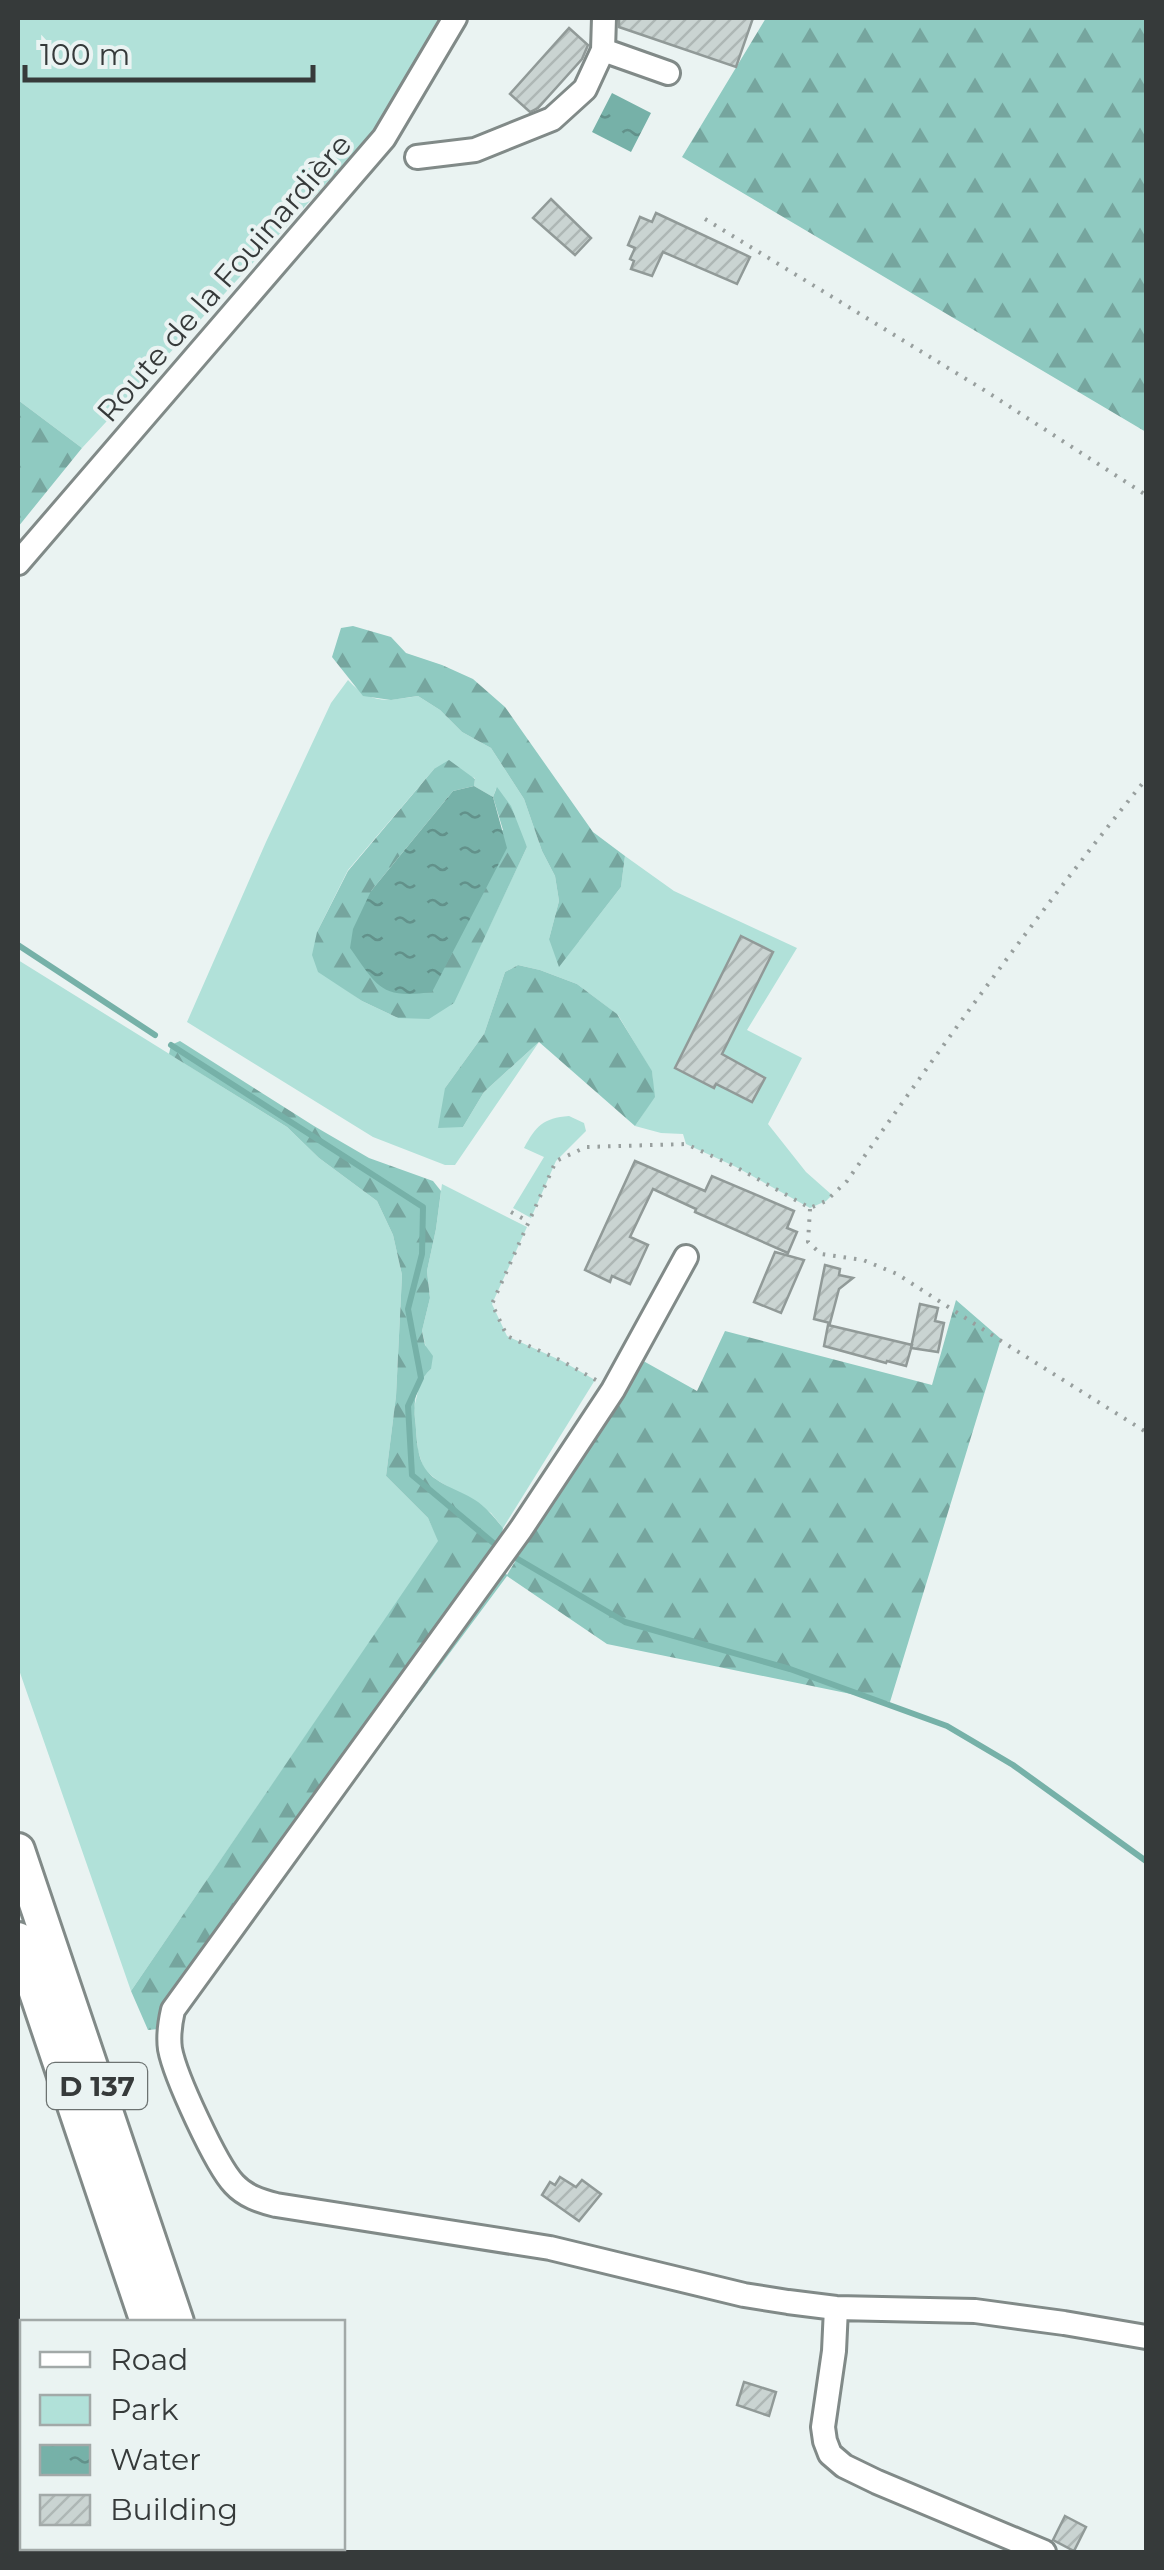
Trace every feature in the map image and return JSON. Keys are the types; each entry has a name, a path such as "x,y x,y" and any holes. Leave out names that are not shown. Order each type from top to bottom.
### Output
{"highway":[{"name":"D 137","path":"18,1850 175,2320"},
{"name":"D 137","path":"18,1939 147,2320"}],"street":[{"name":"Route de la Fouinardière","path":"18,563 384,138 455,18"},
{"path":"417,158 475,150 552,118 584,88 603,50 604,18"},
{"path":"603,50 668,73"},
{"path":"686,1257 613,1390 512,1541 173,2010 170,2047 194,2110 222,2168 244,2193 259,2200 550,2248 744,2295 836,2308 974,2312 1146,2338"},
{"path":"836,2308 823,2427 830,2454 844,2466 877,2482 1044,2552"}],"path":[{"path":"705,219 984,390 1146,495"},
{"path":"810,1208 826,1200 846,1181 964,1014 1146,778"},
{"path":"613,1390 562,1360 507,1336 492,1304 556,1161 586,1147 686,1144 736,1166 810,1208"},
{"path":"810,1208 808,1242 821,1254 862,1260 897,1274 1146,1432"},
{"path":"511,1212 529,1222"}],"green space":[{"path":"18,18 443,18 368,138 82,448 18,400"},
{"path":"766,18 1146,18 1146,432 682,157"},
{"path":"18,400 82,448 18,527"},
{"path":"353,626 391,637 406,653 473,679 505,707 593,832 625,856 621,887 559,967 549,939 559,901 555,876 524,799 491,748 462,732 440,710 418,696 391,700 363,696 332,657 341,628"},
{"path":"348,680 364,694 380,699 418,696 440,710 462,732 491,748 524,799 555,876 559,901 549,939 579,941 621,887 625,856 674,891 797,948 747,1030 802,1058 768,1124 806,1172 832,1195 810,1208 686,1144 683,1134 635,1126 654,1097 652,1072 618,1015 577,984 540,970 518,965 505,972 484,1034 445,1088 463,1127 484,1092 539,1042 455,1165 445,1165 373,1137 187,1022 331,703","holes":["434,769 475,778 474,786 493,797 496,789 527,847 473,961 398,1018 342,987 317,932 348,870"]},
{"path":"449,760 475,779 474,786 453,791 371,891 503,830 493,797 497,787 511,806 527,847 454,1003 429,1019 398,1018 362,1001 318,972 312,955 317,932 348,871 434,769"},
{"path":"18,960 287,1127 319,1158 377,1201 393,1235 402,1275 396,1396 386,1476 428,1518 439,1541 131,1991 18,1667"},
{"path":"518,965 577,984 617,1014 652,1071 655,1097 635,1126 539,1042 484,1092 463,1127 438,1128 445,1088 484,1034 505,972"},
{"path":"180,1041 369,1158 433,1181 441,1191 427,1271 430,1298 422,1331 433,1356 431,1369 419,1385 415,1405 418,1448 427,1472 479,1503 503,1528 497,1562 507,1575 638,1358 697,1391 725,1331 932,1385 956,1300 1001,1339 890,1702 607,1644 507,1576 182,2013 169,2028 148,2030 131,1991 438,1541 428,1518 386,1476 396,1396 402,1275 393,1235 377,1201 319,1158 287,1127 169,1054 171,1045"},
{"path":"569,1116 584,1123 586,1131 556,1161 531,1218 513,1208 544,1157 524,1148 541,1124"},
{"path":"442,1184 527,1227 492,1304 507,1336 595,1380 503,1528 491,1513 424,1469 418,1451 414,1408 421,1378 431,1369 422,1331 430,1298 427,1271"}],"water":[{"path":"612,93 651,113 631,152 592,132"},
{"path":"474,786 493,797 507,848 432,992 391,991 375,981 350,948 353,929 371,891 453,791"}],"building":[{"path":"619,18 753,18 736,67 619,27"},
{"path":"569,28 588,45 582,59 530,112 510,94"},
{"path":"551,199 591,238 575,255 533,218"},
{"path":"656,213 750,257 737,284 663,252 652,276 631,269 635,248 628,245 640,217 652,222"},
{"path":"741,936 773,952 722,1054 765,1078 752,1102 675,1068"},
{"path":"635,1161 705,1191 712,1176 794,1211 787,1228 797,1232 788,1253 653,1189 630,1237 648,1245 630,1284 612,1276 610,1282 585,1270"},
{"path":"775,1252 804,1260 781,1313 754,1302"},
{"path":"825,1265 840,1269 839,1275 853,1278 839,1289 830,1323 814,1319"},
{"path":"920,1304 938,1308 935,1321 944,1323 938,1352 911,1348"},
{"path":"828,1325 912,1345 906,1366 824,1346"},
{"path":"560,2177 576,2187 582,2180 601,2194 579,2221 542,2195 550,2182 555,2185"},
{"path":"744,2382 776,2392 769,2416 737,2405"},
{"path":"1065,2516 1086,2527 1074,2551 1053,2540"}],"waterway":[{"path":"18,945 155,1035"},
{"path":"171,1045 423,1207 422,1254 408,1309 421,1378 408,1406 412,1475 497,1546"},
{"path":"511,1555 625,1622 790,1669 947,1726 1013,1765 1146,1861"}]}
